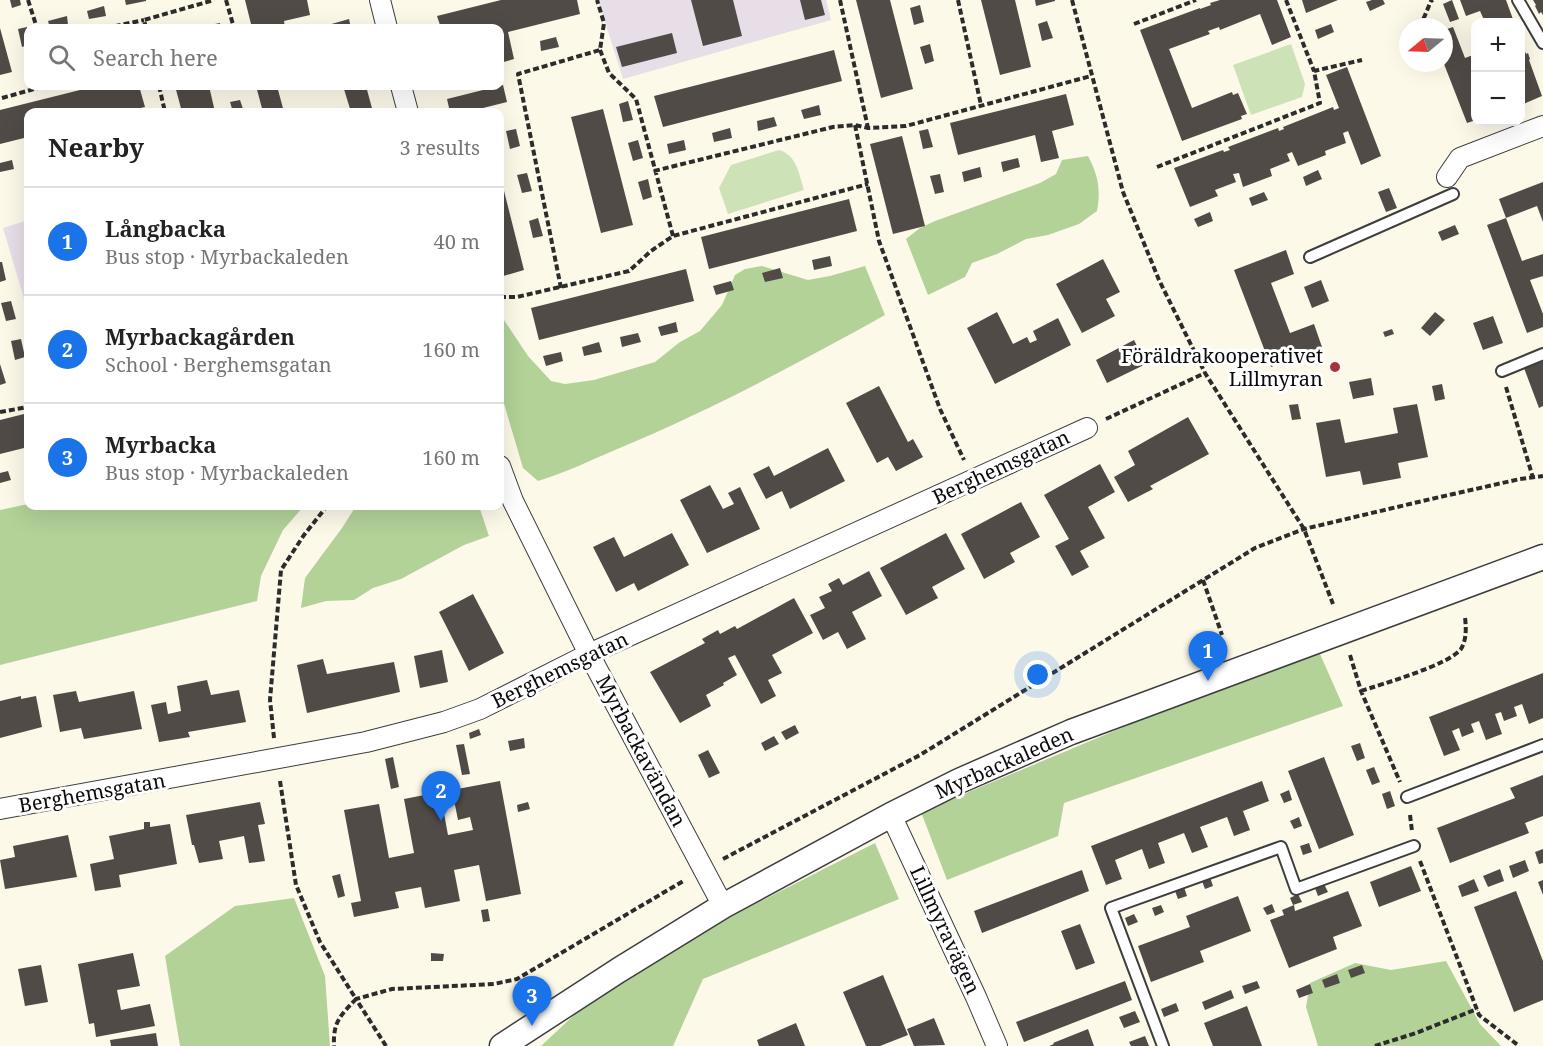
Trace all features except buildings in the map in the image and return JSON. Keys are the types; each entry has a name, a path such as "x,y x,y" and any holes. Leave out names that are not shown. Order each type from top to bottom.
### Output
{"street":[{"path":"383,1 386,24"},
{"path":"402,90 407,108"},
{"path":"1450,186 1460,158 1543,126"},
{"name":"Berghemsgatan","path":"0,809 366,742 444,722 480,708 589,654 1087,428"},
{"name":"Myrbackavändan","path":"504,477 513,501 589,654 723,906"},
{"name":"Myrbackaleden","path":"502,1046 723,906 959,781 1071,732 1543,557"},
{"name":"Lillmyravägen","path":"891,815 976,997 993,1045"}],"lane":[{"path":"1518,0 1543,44"},
{"path":"1310,257 1450,186"},
{"path":"1502,371 1543,354"},
{"path":"1407,797 1543,745"},
{"path":"1163,1046 1111,908 1281,847 1296,889 1414,846"}],"path":[{"path":"28,0 36,24"},
{"path":"125,24 214,0"},
{"path":"226,0 233,24"},
{"path":"597,0 604,23 600,50 609,73 636,99 673,236"},
{"path":"840,0 868,128"},
{"path":"958,0 981,105"},
{"path":"1072,0 1123,192 1159,280 1205,373 1304,529 1333,604"},
{"path":"1134,24 1196,0"},
{"path":"1157,167 1320,103 1314,71 1286,0"},
{"path":"1424,18 1433,0"},
{"path":"144,20 145,24"},
{"path":"561,288 518,74 600,50"},
{"path":"1314,71 1362,60"},
{"path":"654,171 833,127 906,126 1091,76"},
{"path":"2,98 31,90"},
{"path":"160,90 164,108"},
{"path":"855,125 879,241 940,409 974,480"},
{"path":"504,297 517,297 561,288 629,271 673,236 868,184"},
{"path":"1502,371 1533,478"},
{"path":"1087,428 1205,373"},
{"path":"0,412 24,408"},
{"path":"334,1046 334,1030 342,1015 356,999 392,989 494,984 517,979 704,869 920,755 1255,549 1304,529 1543,476"},
{"path":"324,510 281,570 270,700 276,759 296,885 320,942 386,1046"},
{"path":"1203,580 1222,635"},
{"path":"1361,692 1446,660 1460,649 1466,633 1465,616"},
{"path":"1375,1046 1477,1010"}],"shaded area":[{"path":"598,0 826,0 831,20 623,79"},
{"path":"24,221 24,299 3,228"}],"green space":[{"path":"1291,44 1305,84 1302,97 1251,115 1233,65"},
{"path":"779,150 785,152 794,161 804,190 728,214 719,188 731,165"},
{"path":"1088,156 1098,182 1097,211 1079,224 1048,235 1026,239 997,254 972,263 965,277 928,295 906,239 920,228 935,221 1040,183 1056,174 1062,160"},
{"path":"762,266 808,280 865,266 885,315 718,404 577,467 538,481 523,468 504,404 504,320 528,356 551,381 565,384 594,380 655,362 680,342 700,331 722,305 735,275 745,269"},
{"path":"24,505 24,510 300,510 283,530 261,576 257,601 0,665 0,510"},
{"path":"353,510 480,510 489,536 464,545 401,579 373,588 354,600 326,601 301,608 305,578"},
{"path":"1320,654 1343,706 1064,803 1058,836 947,880 921,812 1176,705"},
{"path":"875,843 899,899 703,979 673,1046 541,1046 587,1003 718,923"},
{"path":"294,898 325,976 330,1046 180,1046 165,956 235,906"},
{"path":"1446,961 1480,1024 1501,1046 1318,1046 1306,1007 1310,983 1355,963 1391,970"}],"place":[{"name":"Föräldrakooperativet Lillmyran","path":"1335,367"},
{"name":"Långbacka","path":"1208,681"},
{"name":"Myrbackagården","path":"441,821"},
{"name":"Myrbacka","path":"532,1026"}]}
